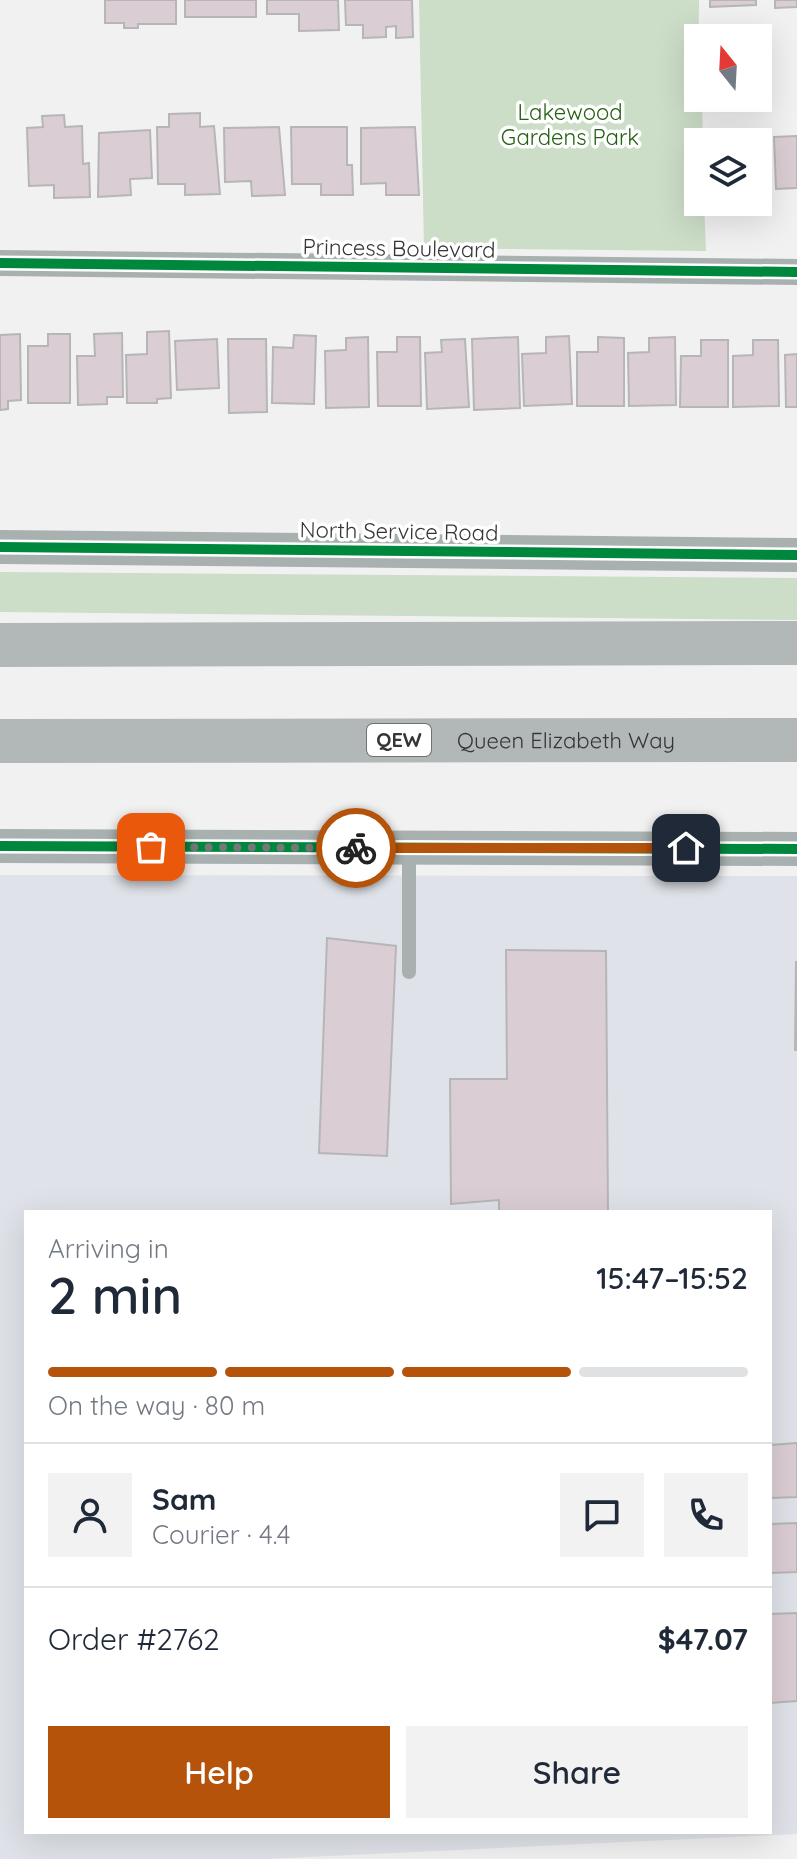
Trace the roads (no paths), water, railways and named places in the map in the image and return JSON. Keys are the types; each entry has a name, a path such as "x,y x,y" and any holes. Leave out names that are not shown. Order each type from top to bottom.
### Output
{"highway":[{"path":"0,645 797,643"},
{"name":"Queen Elizabeth Way","path":"0,741 797,740"}],"street":[{"name":"Princess Boulevard","path":"0,263 797,272"},
{"name":"North Service Road","path":"0,547 797,555"},
{"path":"0,846 797,849"}],"lane":[{"path":"409,848 409,972"}],"park label":[{"name":"Lakewood Gardens Park","path":"570,124"}]}
